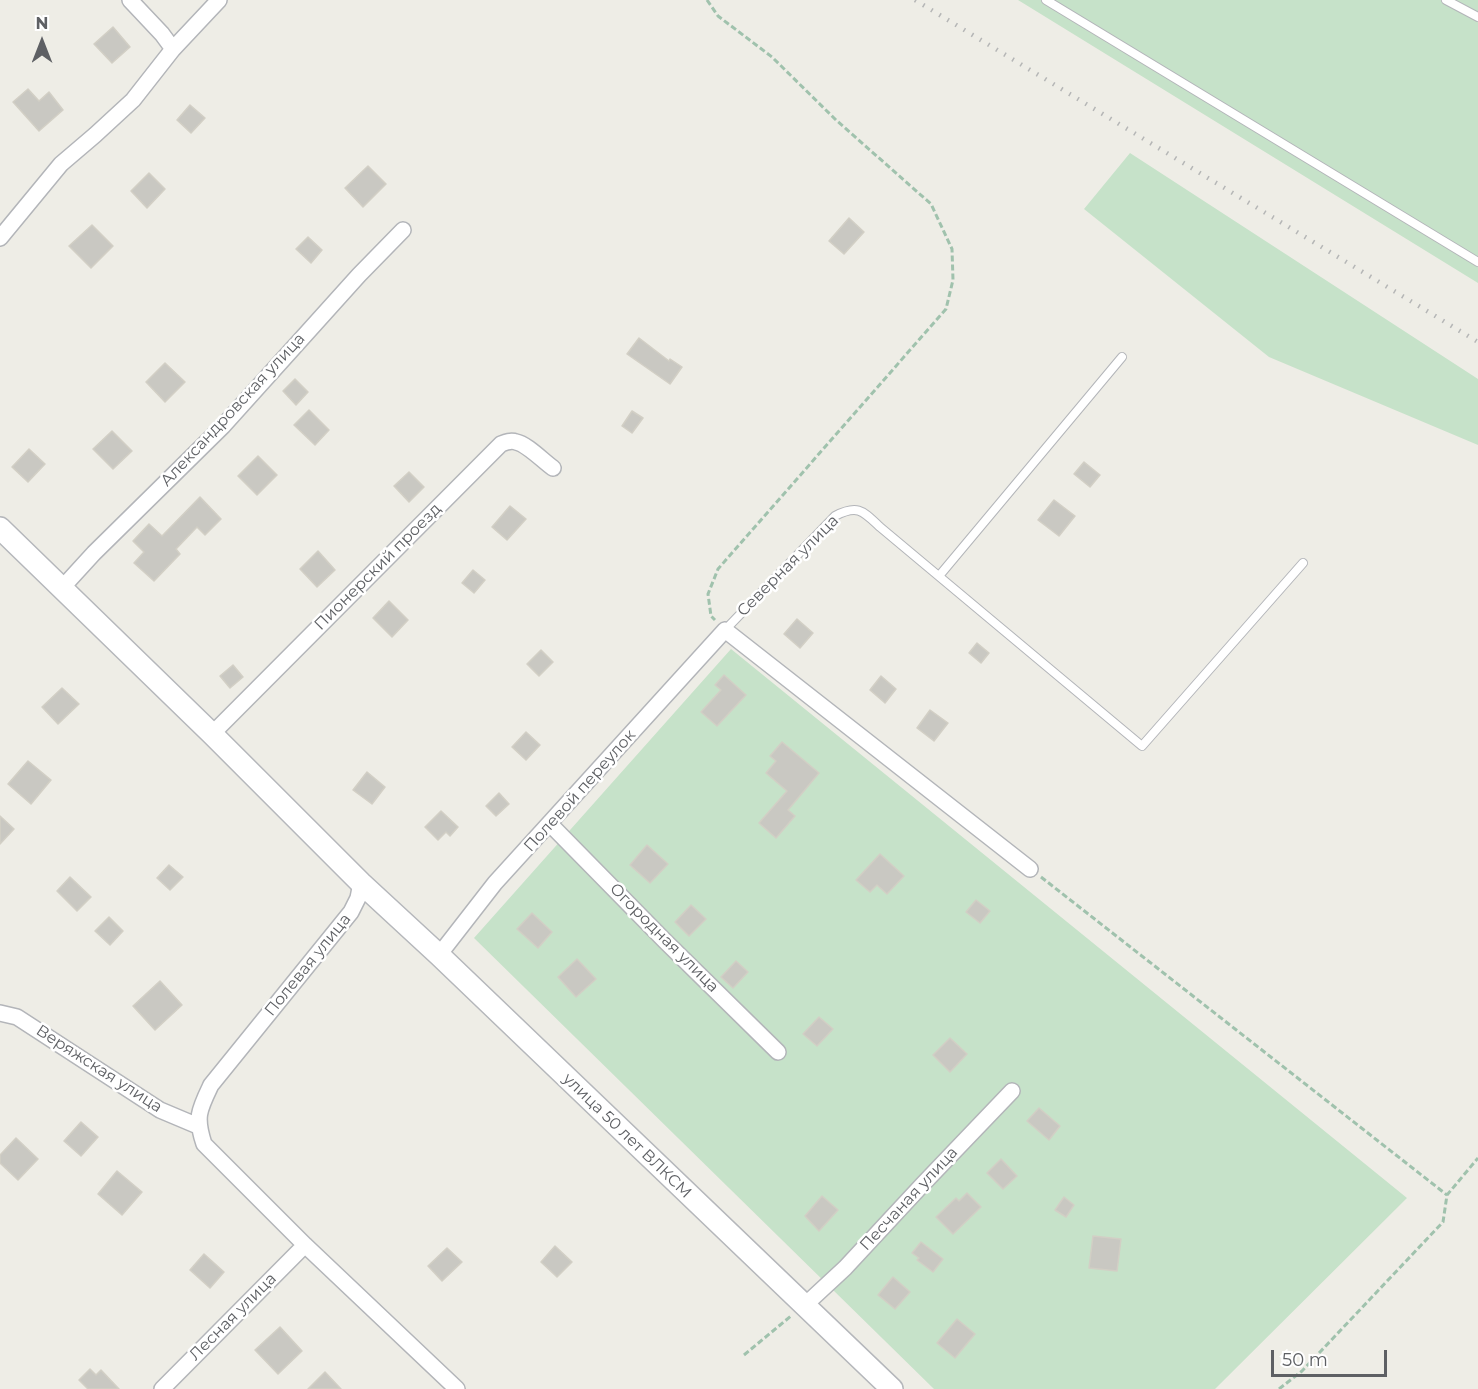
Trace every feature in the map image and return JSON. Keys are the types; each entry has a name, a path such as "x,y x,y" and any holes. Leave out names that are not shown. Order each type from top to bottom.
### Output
{"street":[{"path":"130,0 173,49"},
{"path":"0,238 60,164 133,100 173,49 219,0"},
{"name":"Александровская улица","path":"62,588 94,553 223,426 403,230"},
{"name":"Пионерский проезд","path":"212,734 501,444 508,441 517,442 553,468"},
{"path":"0,528 212,734 361,884"},
{"path":"725,630 1030,869"},
{"name":"Полевой переулок","path":"439,955 495,883 725,630"},
{"name":"Огородная улица","path":"550,824 778,1052"},
{"name":"улица 50 лет ВЛКСМ","path":"361,884 439,955 892,1389"},
{"name":"Полевая улица","path":"198,1126 199,1110 211,1085 351,912 358,898 361,884"},
{"name":"Веряжская улица","path":"0,1013 17,1017 160,1110 198,1126"},
{"name":"Песчаная улица","path":"804,1306 845,1268 1012,1091"},
{"path":"198,1126 204,1144 305,1245 457,1389"},
{"name":"Лесная улица","path":"162,1389 305,1245"}],"lane":[{"path":"1046,0 1478,262"},
{"path":"1446,0 1478,17"},
{"path":"939,576 1122,357"},
{"name":"Северная улица","path":"725,630 835,516 848,509 862,511 1142,746 1303,563"}],"path":[{"path":"707,0 718,16 772,57 836,120 932,204 952,249 953,280 945,309 718,569 708,594 711,616 725,630"},
{"path":"1030,869 1448,1195"},
{"path":"1279,1389 1302,1371 1443,1222 1448,1195 1478,1158"},
{"path":"744,1355 804,1306"}],"green space":[{"path":"1018,0 1478,0 1478,283"},
{"path":"1130,153 1478,379 1478,445 1269,357 1084,209"},
{"path":"731,649 1407,1198 1215,1389 934,1389 474,938"}],"building":[{"path":"113,27 130,47 112,63 94,44"},
{"path":"28,89 39,101 49,92 63,110 39,131 13,102"},
{"path":"190,105 205,118 191,133 177,120"},
{"path":"368,166 386,184 363,207 345,188"},
{"path":"149,173 165,189 147,208 131,191"},
{"path":"849,218 864,232 844,254 829,241"},
{"path":"92,225 113,246 91,268 69,246"},
{"path":"308,237 322,250 311,263 296,249"},
{"path":"639,338 669,361 670,359 682,367 670,384 627,354"},
{"path":"165,363 185,382 165,402 146,382"},
{"path":"295,379 308,392 296,405 283,391"},
{"path":"309,410 329,430 315,445 294,425"},
{"path":"632,411 643,418 632,433 622,426"},
{"path":"112,431 132,451 113,469 93,449"},
{"path":"29,449 45,464 28,482 12,467"},
{"path":"258,456 277,475 257,495 238,476"},
{"path":"1084,462 1100,475 1090,487 1074,474"},
{"path":"409,472 424,487 409,502 394,486"},
{"path":"200,497 221,519 205,535 197,527 176,549 180,554 154,581 134,563 144,552 133,541 149,524 162,536"},
{"path":"1054,500 1075,516 1059,536 1038,520"},
{"path":"510,506 526,519 507,540 492,527"},
{"path":"318,551 335,570 317,587 300,569"},
{"path":"473,570 485,580 474,593 462,583"},
{"path":"389,601 408,620 392,637 373,618"},
{"path":"797,619 813,633 800,648 784,634"},
{"path":"977,643 989,653 981,663 969,653"},
{"path":"541,650 553,662 539,676 527,664"},
{"path":"233,665 243,677 230,688 220,676"},
{"path":"724,675 746,695 717,726 701,712 721,690 715,685"},
{"path":"881,676 896,689 885,703 870,690"},
{"path":"62,688 79,704 58,724 42,707"},
{"path":"930,710 948,723 934,741 917,728"},
{"path":"526,732 540,745 526,760 512,747"},
{"path":"782,742 819,773 788,810 795,816 776,838 759,823 787,791 766,773 776,761 770,756"},
{"path":"28,761 51,780 31,804 8,784"},
{"path":"367,772 385,787 372,804 353,790"},
{"path":"499,793 509,804 496,816 486,806"},
{"path":"441,811 458,827 450,836 446,832 438,840 425,827"},
{"path":"0,816 14,829 0,844"},
{"path":"647,845 668,864 650,883 630,865"},
{"path":"880,854 904,876 887,894 877,885 870,892 856,880"},
{"path":"169,865 183,877 170,890 157,878"},
{"path":"70,877 91,897 77,911 57,891"},
{"path":"976,900 990,911 980,923 966,912"},
{"path":"691,905 706,919 689,936 675,922"},
{"path":"532,913 552,932 538,948 517,929"},
{"path":"109,917 123,931 110,945 95,931"},
{"path":"577,959 596,979 576,997 558,977"},
{"path":"736,961 748,972 733,988 721,977"},
{"path":"160,981 182,1005 155,1030 133,1006"},
{"path":"819,1017 833,1029 817,1046 803,1034"},
{"path":"950,1038 967,1054 950,1072 933,1055"},
{"path":"1039,1108 1060,1126 1049,1140 1027,1121"},
{"path":"81,1122 98,1137 81,1156 64,1141"},
{"path":"16,1138 38,1159 18,1180 0,1163 0,1155"},
{"path":"1001,1159 1017,1176 1003,1189 987,1173"},
{"path":"117,1171 142,1192 122,1215 98,1194"},
{"path":"967,1193 981,1207 953,1234 936,1217 956,1198 959,1201"},
{"path":"822,1196 838,1210 819,1231 805,1216"},
{"path":"1064,1197 1074,1205 1066,1217 1055,1210"},
{"path":"1093,1236 1121,1239 1117,1271 1089,1268"},
{"path":"921,1242 943,1259 933,1272 917,1260 919,1258 912,1253"},
{"path":"555,1246 572,1262 557,1277 541,1262"},
{"path":"447,1248 462,1262 442,1281 428,1266"},
{"path":"204,1254 224,1272 210,1288 190,1270"},
{"path":"893,1277 910,1292 895,1309 878,1295"},
{"path":"957,1319 975,1334 955,1358 937,1343"},
{"path":"280,1327 302,1351 278,1374 255,1350"},
{"path":"90,1369 96,1375 101,1370 119,1389 88,1389 79,1380"},
{"path":"325,1372 341,1389 308,1389"}],"railway":[{"path":"915,0 1478,342"}]}
